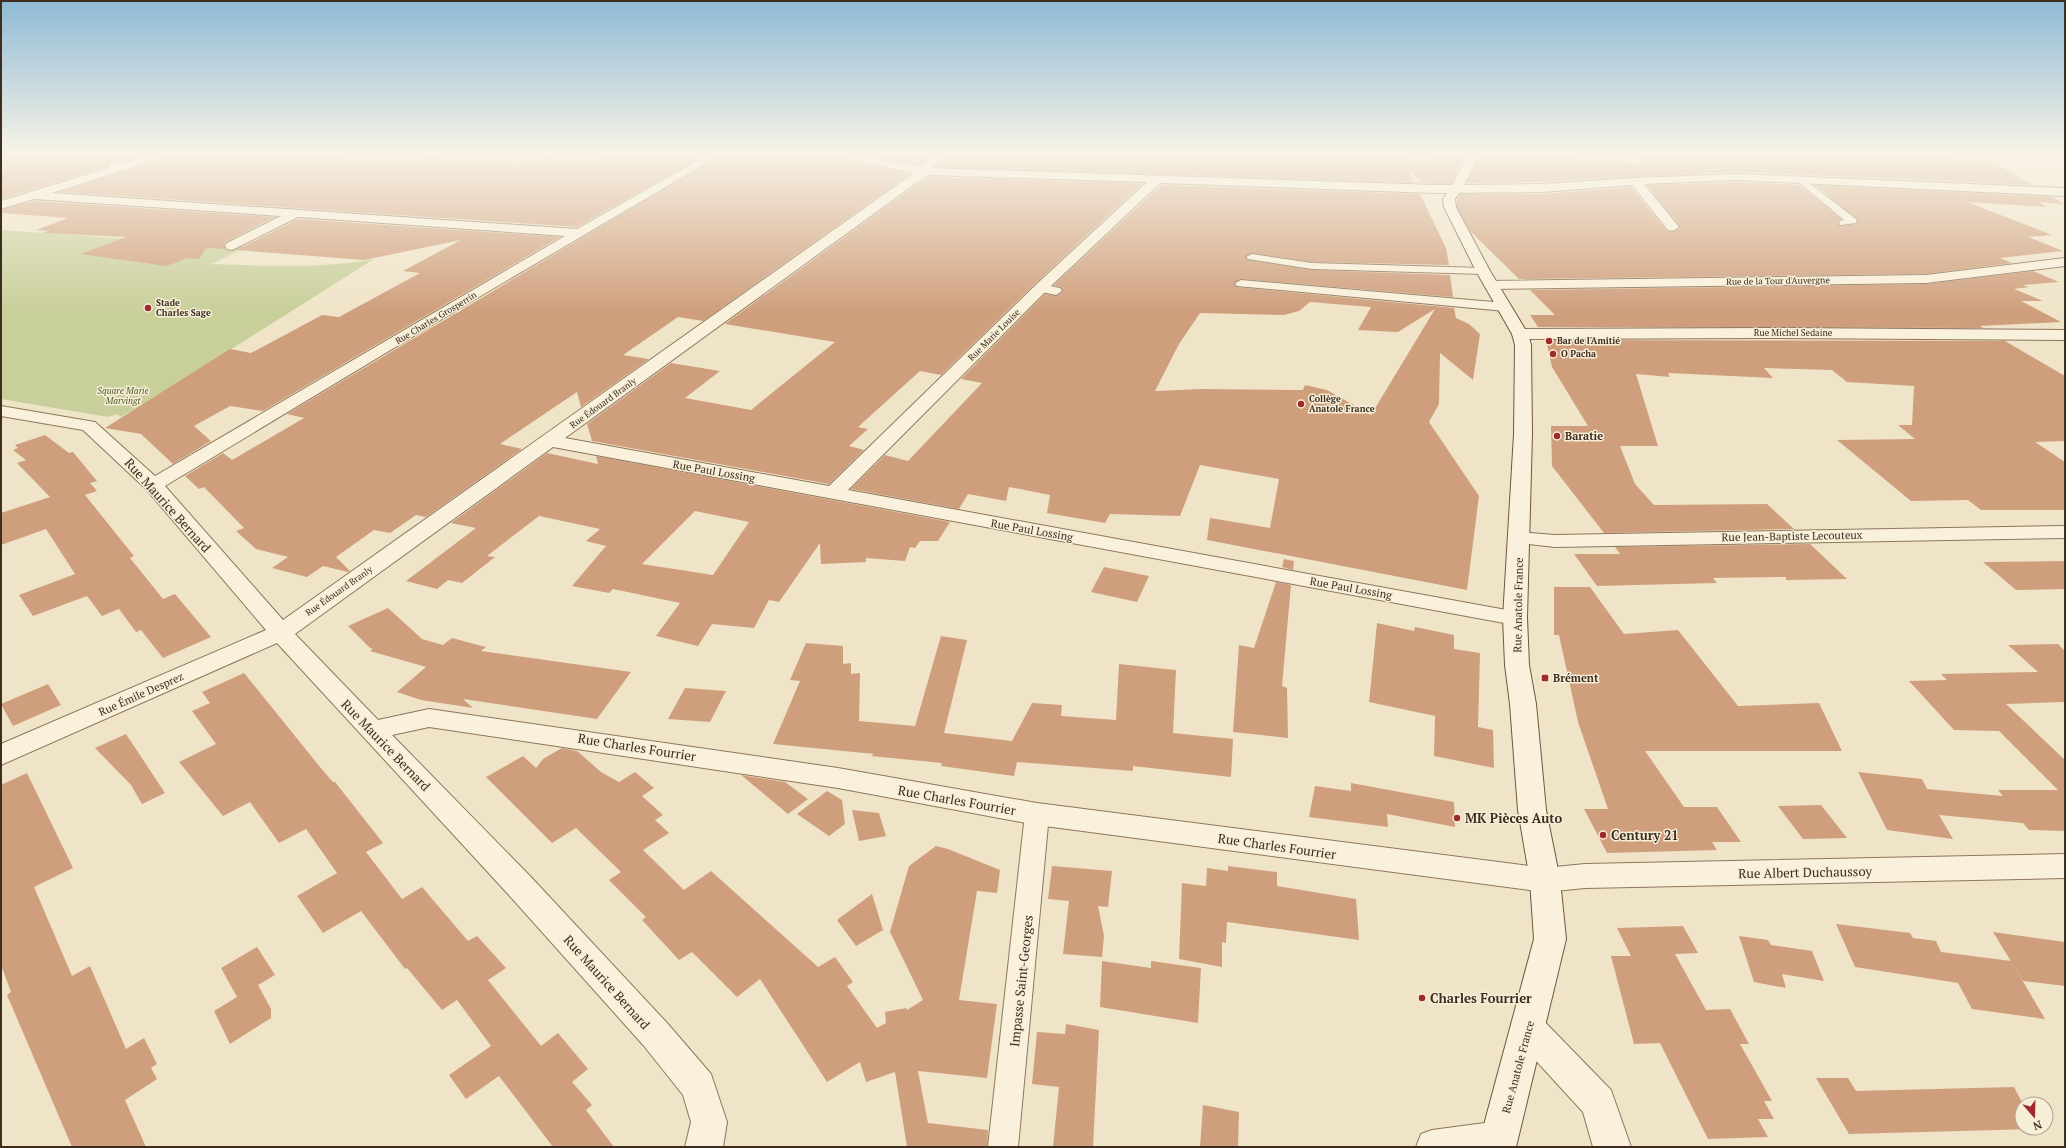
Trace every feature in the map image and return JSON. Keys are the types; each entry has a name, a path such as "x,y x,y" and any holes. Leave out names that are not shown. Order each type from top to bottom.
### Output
{"street":[{"path":"188,206 580,233"},
{"name":"Rue Charles Grosperrin","path":"153,485 462,301 627,206"},
{"name":"Rue Édouard Branly","path":"280,632 550,442 876,206"},
{"name":"Rue Marie Louise","path":"834,494 1041,288 1129,206"},
{"name":"Rue Anatole France","path":"1450,206 1484,272 1520,334 1523,345 1523,434 1515,618 1517,665 1523,704 1532,810 1545,880 1550,939 1498,1142"},
{"path":"1655,206 1673,227"},
{"path":"232,246 298,213"},
{"name":"Rue de la Tour d'Auvergne","path":"1484,272 1884,280 1926,279 2065,262"},
{"name":"Rue Michel Sedaine","path":"1520,334 1765,333 2065,335"},
{"name":"Rue Maurice Bernard","path":"1,412 89,426 106,440 153,485 280,632 371,730 520,884 656,1035 698,1086 709,1122 704,1147"},
{"name":"Rue Paul Lossing","path":"550,442 1515,618"},
{"name":"Rue Jean-Baptiste Lecouteux","path":"1519,538 1555,541 2065,532"},
{"name":"Rue Émile Desprez","path":"1,755 280,632"},
{"name":"Rue Charles Fourrier","path":"371,730 429,718 838,778 1037,814 1496,875 1545,880"},
{"name":"Rue Albert Duchaussoy","path":"1545,880 1585,876 2065,866"},
{"path":"1528,1028 1598,1102 1612,1147"}],"lane":[{"path":"1833,206 1852,221 1844,223"},
{"path":"1313,254 1412,259"},
{"path":"1252,258 1312,266 1484,272"},
{"path":"1452,260 1484,272"},
{"path":"1241,284 1505,307"},
{"path":"1041,288 1056,291"},
{"name":"Impasse Saint-Georges","path":"1003,1147 1037,814"},
{"path":"1431,1147 1432,1145 1498,1142"}],"green space":[{"name":"Stade Charles Sage","path":"1,230 246,247 212,264 314,266 374,259 141,406 120,417 117,414 108,417 1,399"}],"building":[{"path":"17,206 103,206 275,217 226,242 224,245 225,249 206,248 199,259 187,258 167,266 80,254 126,237 42,233 48,231 36,230 68,218 1,213 1,210"},
{"path":"260,206 615,206 577,227"},
{"path":"636,206 866,206 703,321 678,317 623,355 649,359 581,407 577,392 500,444 522,449 426,517 416,515 390,533 374,530 336,557 350,571 348,572 323,566 307,577 272,568 288,557 256,549 236,531 244,528 204,487 199,489 185,476 223,453 232,460 304,418 287,414"},
{"path":"888,206 1119,206 941,375 920,371 858,427 868,429 849,446 864,450 829,484 592,441 587,424 671,363 720,371 685,398 751,410 835,342 725,324"},
{"path":"1139,206 1426,206 1446,248 1449,265 1312,262 1252,253 1245,257 1248,260 1312,270 1450,275 1453,297 1241,279 1234,284 1237,287 1454,308 1456,318 1469,324 1480,334 1473,380 1440,353 1439,404 1429,422 1479,496 1467,590 1207,540 1210,518 1270,528 1279,479 1200,465 1180,516 1110,514 1105,523 1047,513 1050,495 1009,487 1006,501 968,494 959,509 851,489 885,455 908,461 982,383 961,379 1045,294 1056,296 1063,292 1061,287 1054,285","holes":["1310,302 1371,307 1358,330 1398,332 1435,309 1371,415 1327,390 1305,385 1303,390 1201,389 1155,391 1179,344 1200,313 1284,315 1299,311"]},
{"path":"1457,206 1646,206 1667,231 1673,232 1680,228 1664,206 1824,206 1841,219 1838,222 1840,226 1856,224 1858,220 1840,206 1976,206 2052,235 2028,237 2063,251 2000,258 2012,263 1926,274 1519,279 1471,232"},
{"path":"2023,206 2044,206 2046,207"},
{"path":"298,219 560,237 263,411 230,406 194,426 211,441 173,464 141,434 105,428 230,349 251,353 322,315 339,317 420,273 403,271 461,240 364,260 236,250"},
{"path":"2033,271 2059,282 2023,285 2029,287 2014,289 2043,301 2021,301 2061,322 1980,326 1983,328 1538,327 1530,315 1555,315 1530,290 1926,284"},
{"path":"1546,340 2005,341 2065,376 2065,441 2035,442 2065,462 2065,510 1981,510 1968,500 1911,501 1837,440 1915,439 1898,425 1912,425 1914,386 1847,382 1832,370 1764,368 1773,378 1668,373 1670,377 1636,374 1658,446 1620,446 1635,484 1654,505 1767,504 1794,529 1604,533 1552,466 1551,426 1588,426 1552,367"},
{"path":"45,435 69,453 73,452 97,481 90,483 97,491 85,495 134,556 130,558 163,599 175,594 211,637 163,658 141,630 136,632 119,609 102,616 87,596 33,616 19,595 75,574 46,529 1,545 1,513 50,497 17,463 26,460 13,450 18,448 15,445"},
{"path":"547,453 598,464 596,456 950,522 938,541 920,541 915,548 910,547 905,561 866,558 866,562 821,564 820,543 779,602 769,600 754,628 712,624 698,646 656,636 680,603 613,589 609,593 572,586 606,546 586,541 600,529 539,516 487,556 495,557 462,583 448,580 437,589 406,581 476,528 451,523","holes":["695,511 749,522 713,575 642,564"]},
{"path":"1810,544 1847,579 1786,580 1786,577 1713,578 1717,583 1597,586 1574,554 1620,554 1615,547"},
{"path":"1284,559 1294,561 1293,570 1282,567"},
{"path":"2065,561 2065,589 2016,590 1983,562"},
{"path":"1104,567 1149,576 1137,602 1091,592"},
{"path":"1276,582 1291,585 1282,686 1287,688 1288,738 1233,732 1239,645 1254,648"},
{"path":"1554,587 1590,587 1624,634 1678,630 1738,706 1819,703 1842,751 1645,751 1684,807 1717,807 1741,842 1712,842 1717,850 1607,853 1584,809 1608,809 1578,722 1559,635 1554,635"},
{"path":"388,608 422,639 443,645 452,638 486,647 481,651 631,672 597,719 463,699 473,708 421,700 397,692 426,667 370,651 373,649 370,648 348,626"},
{"path":"1377,623 1414,631 1415,627 1454,635 1454,649 1480,653 1478,727 1493,730 1494,768 1434,756 1435,716 1369,702"},
{"path":"941,636 967,640 944,733 1012,741 1032,703 1062,705 1061,716 1116,720 1119,664 1176,670 1173,733 1233,739 1231,777 1133,766 1133,771 1017,762 1014,776 941,766 942,763 871,756 874,754 773,744 800,681 790,680 806,643 843,646 843,664 851,663 851,674 860,673 859,721 915,726"},
{"path":"2058,644 2065,651 2065,702 2006,704 2065,760 2065,831 2029,830 2023,823 1939,815 1953,839 1887,830 1858,772 1922,779 1927,789 2003,796 1998,790 2058,790 1999,731 1954,730 1909,681 1947,680 1941,674 2038,672 2008,645"},
{"path":"244,673 320,767 333,782 335,782 383,843 366,852 402,899 422,887 468,941 477,936 506,968 488,980 541,1046 558,1033 588,1069 572,1082 592,1105 586,1110 614,1147 553,1147 499,1076 466,1099 449,1075 491,1046 457,1000 442,1010 407,968 405,969 361,911 323,933 297,896 337,873 306,829 279,843 250,802 223,816 179,762 216,744 192,711 210,703 202,692"},
{"path":"48,684 61,705 13,726 1,704"},
{"path":"685,688 726,691 710,722 668,719"},
{"path":"126,734 165,793 142,804 131,785 95,748"},
{"path":"562,748 577,751 601,772 619,782 635,772 654,788 642,796 663,815 655,820 669,833 643,850 684,890 711,871 818,967 835,957 853,982 847,986 877,1028 886,1023 885,1012 906,1008 907,1010 923,1000 890,932 909,866 936,846 948,849 1000,870 997,893 977,891 959,1000 997,1004 987,1078 918,1071 928,1123 988,1130 987,1147 907,1147 895,1072 866,1082 860,1062 827,1082 760,979 737,997 692,952 679,960 642,920 646,917 609,880 621,872 576,828 552,843 486,777 523,756 536,768 543,759"},
{"path":"27,773 73,868 34,887 72,976 90,966 126,1049 144,1038 157,1064 151,1068 157,1079 125,1100 146,1147 72,1147 7,995 11,992 1,965 1,785"},
{"path":"741,775 785,782 808,799 788,814"},
{"path":"1351,783 1454,802 1455,827 1387,814 1388,827 1309,817 1315,786 1351,791"},
{"path":"827,791 842,800 845,824 829,836 797,814"},
{"path":"1821,805 1847,838 1803,839 1778,806"},
{"path":"852,810 879,813 886,836 859,841"},
{"path":"1052,866 1112,871 1108,907 1098,906 1104,936 1102,957 1063,954 1069,901 1048,899"},
{"path":"1228,866 1277,872 1277,886 1356,899 1359,940 1227,922 1226,943 1222,942 1222,967 1179,959 1182,883 1206,886 1207,868 1228,871"},
{"path":"872,894 883,930 856,946 837,920"},
{"path":"1836,924 1910,933 1913,938 1936,941 1941,952 2011,961 2045,1019 1972,1009 1958,983 1855,967"},
{"path":"1683,926 1698,953 1675,954 1706,1010 1730,1009 1749,1044 1740,1044 1772,1101 1764,1101 1774,1119 1758,1119 1768,1137 1708,1139 1660,1043 1634,1044 1611,956 1631,956 1617,928"},
{"path":"1993,932 2065,942 2065,986 2023,981"},
{"path":"1739,936 1768,940 1771,945 1812,951 1824,981 1782,974 1786,988 1754,982"},
{"path":"257,947 275,975 258,985 271,1009 271,1018 230,1044 214,1011 237,997 221,968"},
{"path":"1102,961 1151,968 1151,961 1201,968 1198,1023 1100,1007"},
{"path":"1066,1024 1099,1030 1093,1147 1053,1147 1059,1087 1032,1084 1037,1032 1065,1034"},
{"path":"1816,1078 1848,1078 1856,1091 2014,1087 2019,1096 2014,1096 2014,1130 1849,1134"},
{"path":"1203,1105 1239,1112 1238,1147 1200,1147"}],"place":[{"name":"Stade Charles Sage","path":"148,308"},
{"name":"Bar de l'Amitié","path":"1549,341"},
{"name":"O Pacha","path":"1553,354"},
{"name":"Collège Anatole France","path":"1301,404"},
{"name":"Baratie","path":"1557,436"},
{"name":"Brément","path":"1545,678"},
{"name":"MK Pièces Auto","path":"1457,818"},
{"name":"Century 21","path":"1603,835"},
{"name":"Charles Fourrier","path":"1422,998"}],"park label":[{"name":"Square Marie Marvingt","path":"123,396"}]}
